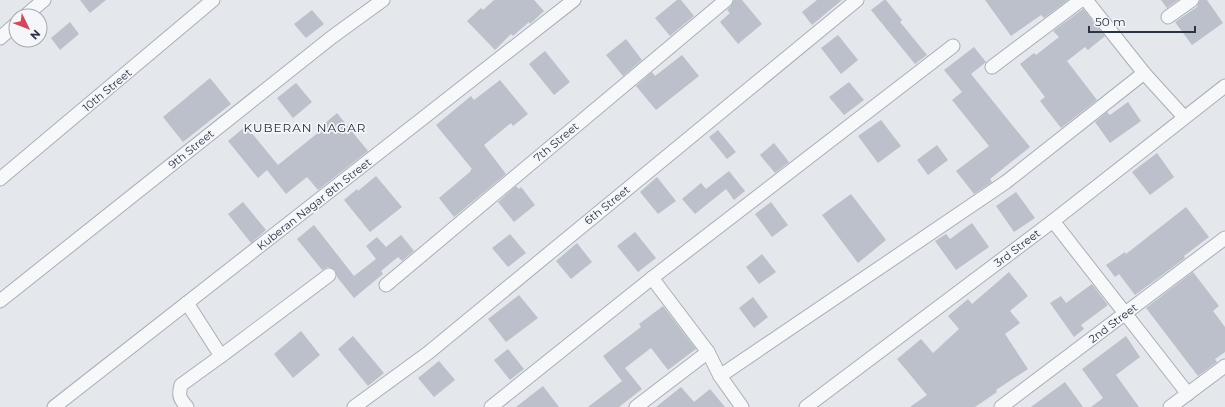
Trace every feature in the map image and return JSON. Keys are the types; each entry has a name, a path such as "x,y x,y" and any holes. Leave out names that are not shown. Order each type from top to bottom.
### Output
{"street":[{"path":"34,8 44,0"},
{"name":"10th Street","path":"0,179 213,0"},
{"name":"9th Street","path":"0,302 332,37 383,0"},
{"name":"Kuberan Nagar 8th Street","path":"54,407 574,0"},
{"name":"7th Street","path":"386,285 726,0"},
{"name":"6th Street","path":"354,407 428,352 857,0"},
{"path":"992,67 1081,0"},
{"path":"1086,0 1144,73 1184,117"},
{"path":"1168,17 1192,0"},
{"path":"0,38 8,31"},
{"path":"491,407 652,278 953,46"},
{"path":"720,376 1006,182 1144,73"},
{"name":"3rd Street","path":"806,407 1053,221 1225,86"},
{"path":"1053,221 1188,394"},
{"name":"2nd Street","path":"1001,407 1225,238"},
{"path":"187,407 181,399 179,392 182,385 329,275"},
{"path":"652,278 708,352 720,376 742,407"},
{"path":"187,303 221,356"},
{"path":"636,407 708,352"},
{"path":"1170,407 1225,366"}],"building":[{"path":"80,0 106,0 90,13"},
{"path":"494,0 534,0 544,11 530,24 529,22 513,36 511,34 495,50 467,21 481,8 483,10"},
{"path":"677,0 681,0 694,16 670,36 655,18"},
{"path":"734,0 742,0 762,24 738,44 720,22 730,13 727,10"},
{"path":"817,0 842,0 812,25 802,12"},
{"path":"886,0 902,20 900,22 927,55 915,64 871,10"},
{"path":"985,0 1068,0 1044,18 1041,15 1011,36"},
{"path":"1161,0 1178,0 1167,8"},
{"path":"1200,0 1207,0 1223,23 1192,45 1175,22 1197,7"},
{"path":"1083,9 1105,36 1088,50 1085,47 1067,61 1097,100 1061,128 1040,101 1045,97 1020,64 1034,53 1036,55 1059,37 1053,31"},
{"path":"312,10 324,24 306,38 294,24"},
{"path":"70,22 79,34 60,50 51,38"},
{"path":"838,35 858,60 841,74 821,48"},
{"path":"626,39 642,60 623,76 606,55"},
{"path":"974,47 986,62 971,74 1030,147 990,179 992,182 974,194 956,171 989,146 952,100 962,92 944,70"},
{"path":"545,51 570,82 554,95 529,64"},
{"path":"682,55 699,76 656,110 636,86 652,72 655,76"},
{"path":"210,78 231,104 183,142 163,117"},
{"path":"500,80 528,114 513,126 511,123 484,145 506,174 454,217 439,198 472,169 436,125 471,96 474,100"},
{"path":"849,82 864,100 844,115 829,97"},
{"path":"296,83 312,102 293,118 277,98"},
{"path":"1128,102 1141,121 1110,143 1095,122 1107,112 1110,115"},
{"path":"337,113 368,151 318,190 307,177 286,194 267,170 258,178 228,141 246,126 278,165 319,132 317,130"},
{"path":"881,120 901,146 878,163 858,136"},
{"path":"718,130 736,152 727,159 709,137"},
{"path":"774,143 789,162 775,173 760,155"},
{"path":"937,145 948,160 928,175 917,160"},
{"path":"1157,153 1174,177 1150,195 1132,172"},
{"path":"729,171 745,191 734,200 726,189 695,214 682,199 701,183 706,189"},
{"path":"376,176 402,207 370,232 344,200"},
{"path":"657,177 676,201 658,214 640,192"},
{"path":"516,186 519,189 521,187 535,205 514,222 498,202"},
{"path":"1016,192 1035,218 1014,232 996,206"},
{"path":"851,194 886,240 858,263 822,215"},
{"path":"243,202 266,230 251,243 228,214"},
{"path":"771,202 788,225 772,237 755,214"},
{"path":"1186,207 1209,237 1184,256 1185,258 1135,295 1119,274 1115,277 1106,265 1125,252 1126,254"},
{"path":"972,223 989,247 956,270 935,241 946,234 950,239"},
{"path":"314,225 354,276 376,259 366,246 377,237 386,247 401,235 414,251 402,261 398,257 381,271 383,274 354,298 337,277 335,270 328,267 322,270 297,239"},
{"path":"635,232 656,258 638,272 617,246"},
{"path":"510,234 526,253 508,267 492,248"},
{"path":"577,243 592,262 571,279 556,261"},
{"path":"762,254 776,272 759,284 746,267"},
{"path":"1009,272 1028,296 1010,311 1020,323 1005,334 1028,369 996,390 997,392 975,407 910,407 927,395 897,359 921,339 933,353 959,329 948,316 968,299 972,304"},
{"path":"1193,272 1219,306 1213,311 1225,327 1225,352 1215,359 1217,362 1198,376 1146,308"},
{"path":"1092,284 1108,305 1081,325 1084,329 1074,337 1050,303 1061,296 1066,303"},
{"path":"519,295 538,318 506,342 488,319"},
{"path":"753,297 768,317 754,328 739,308"},
{"path":"663,306 696,349 668,370 651,348 625,368 642,389 619,407 588,407 622,381 603,356 641,327 639,324"},
{"path":"301,331 320,355 293,378 274,354"},
{"path":"353,336 384,373 368,386 338,349"},
{"path":"1126,336 1140,357 1116,375 1139,407 1091,407 1103,398 1082,369"},
{"path":"508,349 524,369 510,380 494,360"},
{"path":"439,361 455,380 434,397 418,378"},
{"path":"1065,382 1083,407 1031,407"},
{"path":"543,386 559,407 516,407"},
{"path":"681,387 694,402 710,389 725,407 656,407"}],"district":[{"name":"KUBERAN NAGAR","path":"305,128"}]}
